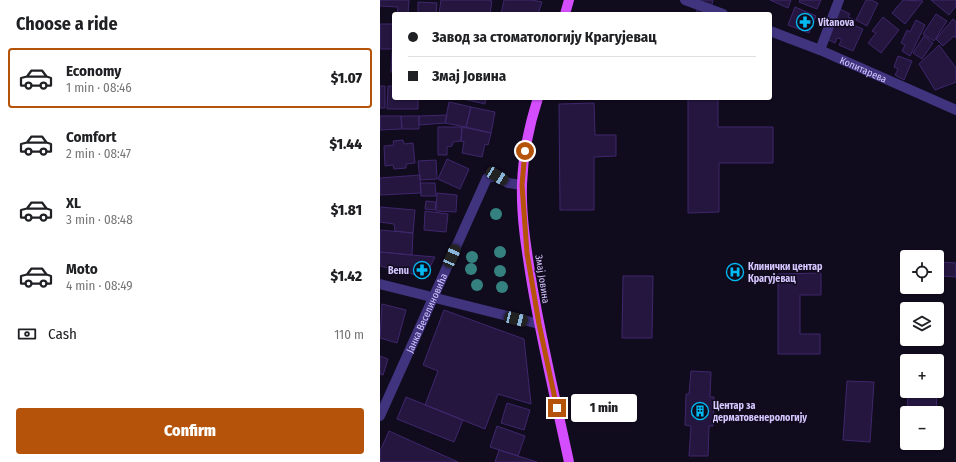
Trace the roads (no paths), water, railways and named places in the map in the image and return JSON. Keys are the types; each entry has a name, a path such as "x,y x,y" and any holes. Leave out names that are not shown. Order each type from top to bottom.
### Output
{"main road":[{"path":"566,12 569,0"},
{"name":"Змај Јовина","path":"537,100 530,125 522,185 527,253 539,324 569,462"}],"street":[{"path":"686,0 718,12"},
{"path":"820,50 839,0"},
{"name":"Копитарева","path":"772,32 820,50 956,110"},
{"name":"Јанка Веселиновића","path":"380,416 488,178 497,176 508,183 522,185"},
{"path":"380,284 539,324"}],"place":[{"name":"Vitanova","path":"805,22"},
{"name":"Benu","path":"422,270"},
{"name":"Клинички центар Крагујевац","path":"735,272"},
{"name":"Центар за дерматовенерологију","path":"700,411"}]}
